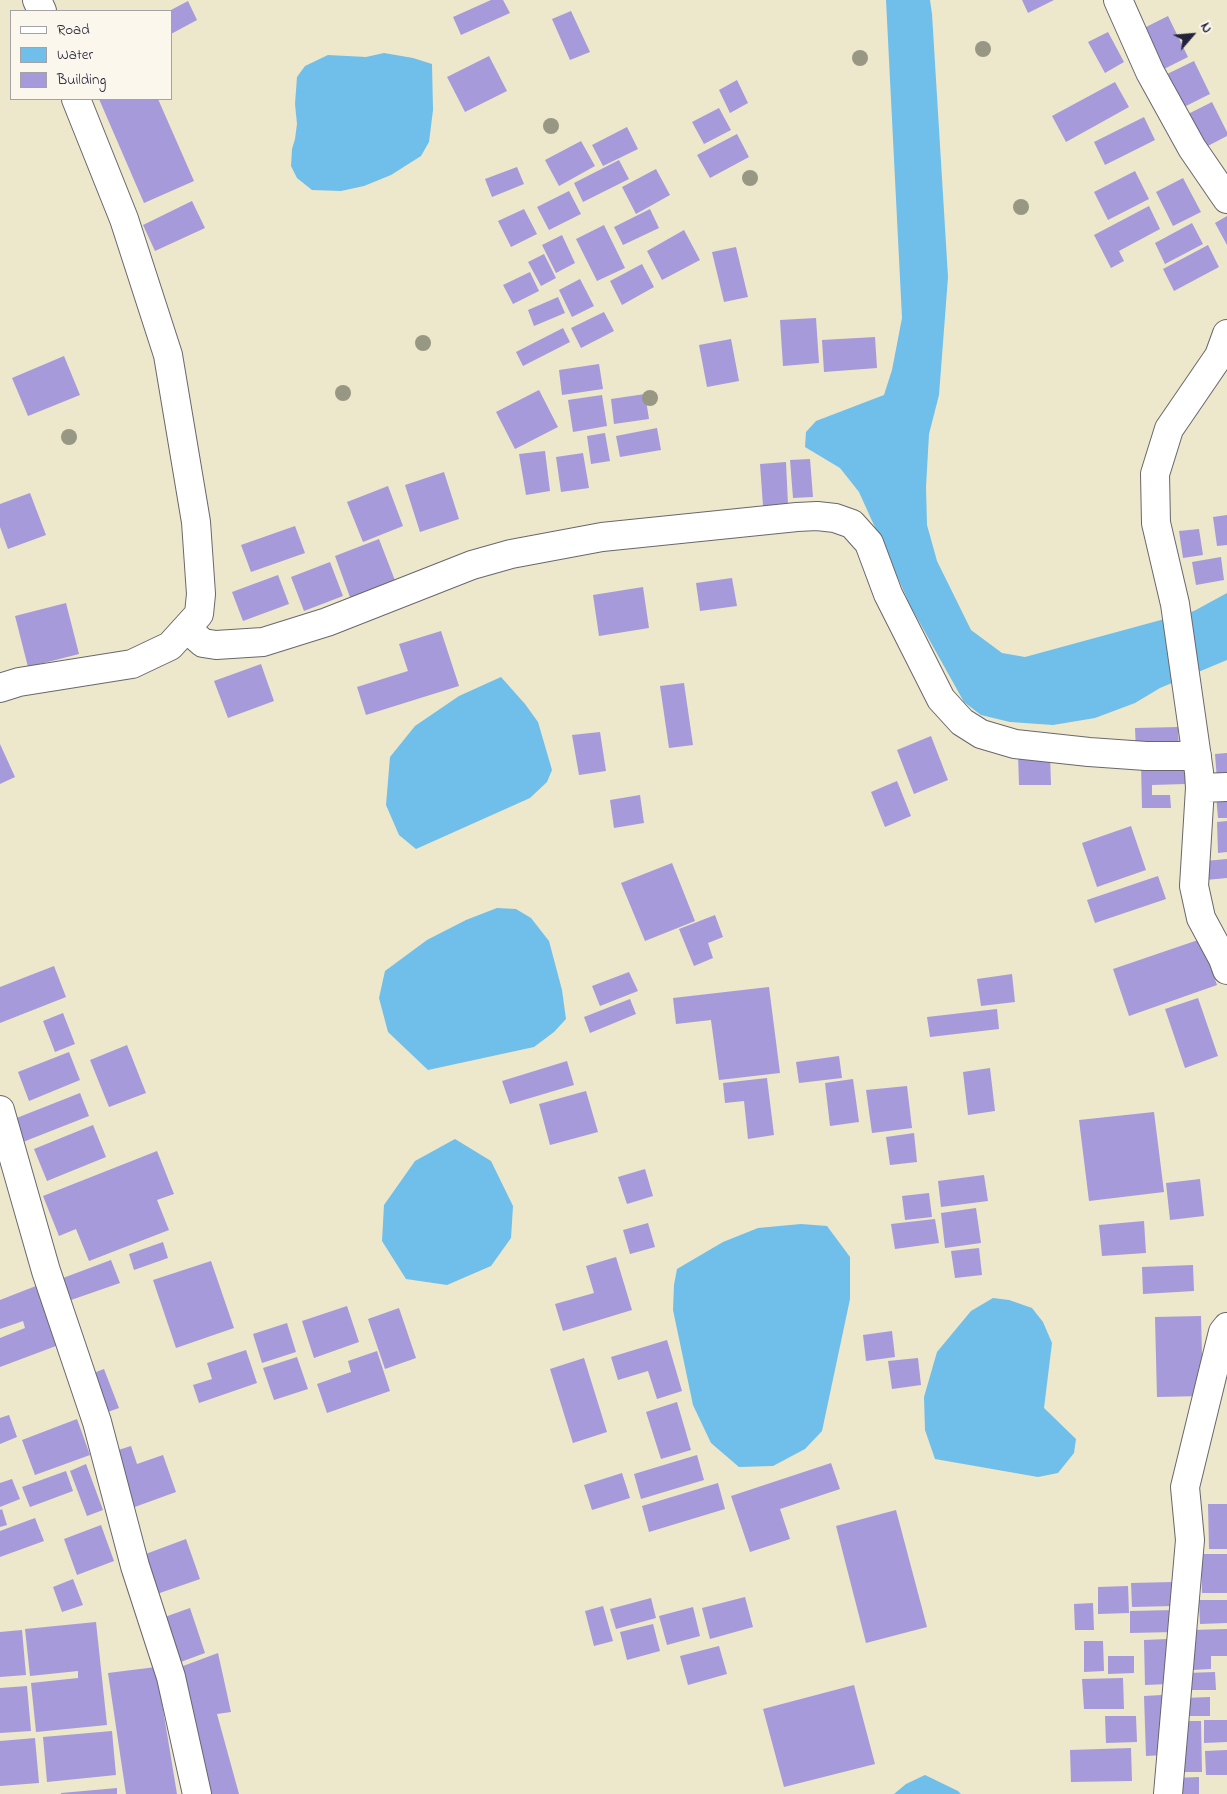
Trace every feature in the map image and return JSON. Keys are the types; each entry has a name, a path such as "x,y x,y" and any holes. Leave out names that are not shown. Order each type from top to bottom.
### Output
{"street":[{"path":"1118,0 1150,72 1182,131 1227,199"},
{"path":"0,688 19,682 132,664 170,646 199,614 201,594 196,522 168,355 124,219 76,100"},
{"path":"1227,334 1219,356 1169,429 1155,474 1156,523 1175,604 1197,756 1200,788 1194,886 1201,918 1227,970"},
{"path":"187,629 203,643 216,645 263,642 327,622 472,565 511,554 602,537 797,517 835,518 852,524 869,543 888,594 941,699 962,722 980,734 1015,744 1089,752 1146,756 1197,756"},
{"path":"1200,788 1227,787"},
{"path":"0,1110 46,1271 98,1422 135,1566 171,1678 197,1794"},
{"path":"1168,1794 1190,1540 1185,1487 1223,1332 1227,1327"}],"water":[{"path":"886,0 930,0 932,14 948,277 939,395 929,434 926,487 927,525 937,561 971,630 1002,653 1025,657 1194,611 1227,593 1227,660 1160,688 1135,703 1095,718 1053,725 1010,722 981,715 964,702 911,607 859,492 840,468 805,447 806,432 816,421 884,395 892,370 902,318"},
{"path":"384,53 413,58 432,64 433,110 429,142 421,156 391,175 364,186 341,191 312,190 297,178 291,166 297,124 295,104 297,77 305,66 328,55 366,57"},
{"path":"501,677 538,722 552,770 547,782 530,798 416,849 399,835 386,805 390,757 415,726 459,696"},
{"path":"497,908 516,909 531,918 549,941 562,990 566,1019 554,1032 534,1047 428,1070 388,1032 379,998 385,971 427,940 466,920"},
{"path":"455,1139 491,1161 513,1206 511,1238 491,1266 447,1285 406,1279 382,1241 384,1205 415,1161"},
{"path":"801,1224 827,1226 850,1257 850,1299 822,1431 805,1449 773,1466 739,1467 711,1443 693,1405 673,1310 677,1269 723,1242 758,1228"},
{"path":"993,1298 1009,1300 1032,1308 1043,1322 1052,1343 1044,1408 1076,1439 1074,1453 1058,1473 1038,1477 935,1459 925,1430 924,1397 937,1352 971,1311"},
{"path":"925,1775 961,1794 894,1794 906,1784"}],"building":[{"path":"491,0 503,0 510,13 461,35 453,17"},
{"path":"1022,0 1054,0 1028,13"},
{"path":"188,1 197,20 172,33 171,10"},
{"path":"571,11 590,52 570,60 552,19"},
{"path":"1168,16 1188,57 1158,72 1138,31"},
{"path":"1108,32 1124,62 1105,73 1088,42"},
{"path":"489,56 507,91 465,112 447,77"},
{"path":"1194,61 1210,94 1178,110 1161,77"},
{"path":"737,80 748,103 730,113 719,90"},
{"path":"1115,82 1129,107 1066,142 1052,116"},
{"path":"99,100 158,100 194,181 144,203"},
{"path":"1212,102 1227,132 1227,136 1202,149 1186,115"},
{"path":"719,108 731,130 704,144 692,122"},
{"path":"1144,117 1155,140 1105,165 1094,142"},
{"path":"627,127 638,149 603,166 592,145"},
{"path":"737,134 749,157 710,178 697,155"},
{"path":"581,141 595,166 559,186 545,160"},
{"path":"619,160 629,179 583,202 574,183"},
{"path":"517,167 524,184 492,197 485,179"},
{"path":"656,169 670,195 636,214 622,187"},
{"path":"1135,171 1149,199 1108,220 1094,192"},
{"path":"1183,178 1201,212 1173,226 1156,192"},
{"path":"569,191 581,214 549,230 537,207"},
{"path":"192,201 205,228 155,251 143,225"},
{"path":"1149,206 1160,229 1119,251 1124,261 1111,268 1094,235"},
{"path":"524,209 537,234 511,247 498,221"},
{"path":"650,209 659,228 623,245 614,227"},
{"path":"1227,216 1227,245 1215,223"},
{"path":"1192,223 1203,244 1165,264 1155,243"},
{"path":"604,225 625,268 597,281 576,239"},
{"path":"684,230 700,260 662,280 647,251"},
{"path":"562,235 575,263 556,273 542,245"},
{"path":"1208,245 1219,267 1174,291 1163,269"},
{"path":"736,247 748,297 724,302 712,252"},
{"path":"544,254 556,278 541,286 528,262"},
{"path":"642,264 654,287 622,305 610,281"},
{"path":"530,272 539,291 513,304 503,285"},
{"path":"580,279 594,306 572,317 559,290"},
{"path":"558,297 565,313 534,326 528,310"},
{"path":"604,312 614,331 581,348 571,328"},
{"path":"816,318 819,363 783,366 780,320"},
{"path":"563,328 570,342 523,366 516,352"},
{"path":"875,337 877,368 824,372 822,340"},
{"path":"731,339 739,381 707,387 699,345"},
{"path":"64,356 80,395 28,416 12,378"},
{"path":"599,364 603,389 562,395 559,370"},
{"path":"539,390 558,427 515,449 496,412"},
{"path":"645,394 649,419 614,424 611,399"},
{"path":"602,395 607,426 573,432 568,400"},
{"path":"657,428 661,450 620,457 616,436"},
{"path":"605,433 610,461 591,464 587,436"},
{"path":"545,451 550,491 526,495 519,454"},
{"path":"583,453 589,488 561,492 556,457"},
{"path":"810,459 813,497 793,498 790,460"},
{"path":"786,462 788,505 763,506 760,464"},
{"path":"444,472 459,519 420,532 405,485"},
{"path":"388,486 403,526 363,542 347,502"},
{"path":"30,493 46,535 8,549 0,527 0,504"},
{"path":"1227,515 1227,545 1217,546 1213,517"},
{"path":"295,526 305,553 251,572 241,545"},
{"path":"1199,529 1203,555 1183,558 1179,531"},
{"path":"379,539 396,583 351,600 335,556"},
{"path":"1221,557 1224,580 1196,585 1192,562"},
{"path":"330,562 343,596 304,611 291,577"},
{"path":"278,575 289,604 243,621 232,592"},
{"path":"732,578 737,606 700,611 696,583"},
{"path":"643,587 649,628 599,636 593,595"},
{"path":"66,603 79,654 28,667 15,616"},
{"path":"441,631 459,686 366,715 357,687 408,671 399,644"},
{"path":"261,664 274,701 228,718 214,681"},
{"path":"684,683 693,745 669,748 660,686"},
{"path":"1178,727 1179,750 1136,751 1135,728"},
{"path":"600,732 606,771 579,775 572,735"},
{"path":"931,736 948,780 914,794 897,750"},
{"path":"0,744 15,777 0,784"},
{"path":"1227,753 1227,780 1217,780 1215,754"},
{"path":"1018,754 1050,754 1051,785 1019,785"},
{"path":"1141,763 1185,763 1185,784 1152,785 1152,795 1170,795 1171,808 1142,808"},
{"path":"897,781 911,816 885,827 871,792"},
{"path":"1216,794 1227,794 1227,818 1218,818"},
{"path":"640,795 644,823 614,828 610,800"},
{"path":"1227,821 1227,852 1218,853 1217,822"},
{"path":"1131,826 1146,870 1097,887 1082,843"},
{"path":"1227,859 1227,878 1206,880 1205,861"},
{"path":"672,863 695,921 645,941 621,883"},
{"path":"1158,876 1166,899 1095,923 1087,900"},
{"path":"715,915 723,937 708,943 713,958 694,966 679,929"},
{"path":"1201,939 1217,985 1129,1016 1113,969"},
{"path":"54,966 66,997 0,1023 0,987"},
{"path":"629,972 638,991 600,1006 592,986"},
{"path":"1012,974 1015,1002 981,1006 977,979"},
{"path":"769,987 780,1073 719,1080 711,1020 676,1024 673,998"},
{"path":"1198,998 1218,1056 1185,1068 1165,1009"},
{"path":"630,999 636,1014 590,1033 584,1017"},
{"path":"997,1009 999,1029 930,1037 927,1017"},
{"path":"63,1013 75,1044 55,1052 43,1021"},
{"path":"127,1045 146,1093 109,1107 90,1060"},
{"path":"69,1052 80,1080 29,1101 18,1072"},
{"path":"839,1056 842,1078 799,1083 796,1062"},
{"path":"567,1061 574,1085 510,1104 502,1081"},
{"path":"990,1068 995,1111 968,1115 963,1072"},
{"path":"767,1078 774,1135 748,1139 744,1101 725,1103 723,1083"},
{"path":"853,1079 859,1122 830,1126 825,1083"},
{"path":"907,1086 912,1128 872,1133 866,1090"},
{"path":"586,1091 598,1132 550,1145 539,1104"},
{"path":"80,1093 89,1116 23,1142 14,1119"},
{"path":"1154,1112 1164,1192 1089,1201 1079,1120"},
{"path":"93,1125 106,1157 47,1181 34,1149"},
{"path":"914,1133 917,1162 890,1165 886,1137"},
{"path":"157,1151 174,1194 157,1200 169,1230 89,1261 76,1229 59,1236 43,1196"},
{"path":"645,1169 653,1196 627,1204 618,1177"},
{"path":"984,1175 988,1201 941,1207 938,1181"},
{"path":"1200,1179 1204,1216 1170,1220 1166,1183"},
{"path":"929,1193 932,1217 905,1220 902,1196"},
{"path":"976,1208 981,1243 945,1248 941,1213"},
{"path":"935,1219 939,1243 895,1249 891,1224"},
{"path":"1144,1221 1146,1253 1102,1256 1099,1225"},
{"path":"648,1223 655,1247 630,1254 623,1230"},
{"path":"163,1242 168,1258 134,1270 129,1254"},
{"path":"979,1248 982,1275 955,1278 951,1251"},
{"path":"616,1257 632,1310 563,1331 555,1304 594,1293 586,1266"},
{"path":"111,1260 120,1283 71,1300 63,1278"},
{"path":"211,1261 234,1328 176,1348 153,1280"},
{"path":"1193,1265 1194,1291 1143,1294 1142,1267"},
{"path":"41,1284 64,1343 0,1367 0,1338 25,1328 23,1321 0,1329 0,1300"},
{"path":"347,1306 359,1342 314,1358 302,1321"},
{"path":"399,1308 416,1358 385,1369 368,1319"},
{"path":"1201,1316 1203,1396 1157,1397 1155,1317"},
{"path":"287,1323 296,1352 262,1363 253,1334"},
{"path":"892,1331 895,1357 866,1361 863,1335"},
{"path":"667,1340 682,1391 657,1399 648,1371 618,1380 611,1357"},
{"path":"246,1350 257,1383 199,1403 193,1385 212,1379 207,1363"},
{"path":"377,1351 390,1391 327,1413 317,1384 351,1372 348,1361"},
{"path":"297,1357 308,1389 274,1400 263,1368"},
{"path":"584,1358 607,1432 573,1443 550,1369"},
{"path":"918,1358 921,1385 892,1389 888,1361"},
{"path":"104,1369 119,1408 102,1414 88,1375"},
{"path":"677,1402 691,1450 661,1459 646,1412"},
{"path":"9,1415 17,1437 0,1444 0,1418"},
{"path":"77,1419 90,1455 35,1475 22,1440"},
{"path":"131,1446 137,1464 163,1455 176,1492 132,1508 112,1452"},
{"path":"697,1455 704,1480 641,1499 634,1474"},
{"path":"831,1463 840,1489 780,1509 790,1539 750,1552 731,1496"},
{"path":"86,1464 103,1510 87,1516 70,1471"},
{"path":"66,1471 73,1491 30,1507 22,1487"},
{"path":"622,1473 630,1498 592,1510 584,1485"},
{"path":"12,1479 20,1499 0,1507 0,1483"},
{"path":"718,1483 725,1509 649,1532 642,1506"},
{"path":"1208,1504 1227,1504 1227,1549 1209,1549"},
{"path":"2,1509 7,1525 0,1527 0,1510"},
{"path":"896,1510 927,1627 866,1643 836,1526"},
{"path":"35,1518 44,1541 0,1557 0,1531"},
{"path":"101,1525 114,1561 77,1575 64,1539"},
{"path":"186,1539 200,1579 157,1594 143,1555"},
{"path":"1201,1554 1227,1554 1227,1593 1202,1593"},
{"path":"73,1579 83,1605 62,1612 53,1587"},
{"path":"1173,1582 1174,1606 1132,1607 1131,1583"},
{"path":"1128,1586 1129,1613 1098,1614 1098,1587"},
{"path":"745,1597 753,1627 710,1639 702,1608"},
{"path":"651,1598 656,1618 616,1629 610,1609"},
{"path":"1199,1600 1227,1600 1227,1623 1200,1624"},
{"path":"1093,1603 1094,1630 1075,1630 1074,1604"},
{"path":"603,1606 613,1641 594,1646 585,1611"},
{"path":"693,1607 700,1636 667,1645 659,1616"},
{"path":"190,1608 205,1653 178,1663 162,1618"},
{"path":"1174,1610 1174,1632 1130,1633 1130,1611"},
{"path":"96,1622 107,1725 36,1732 31,1683 78,1678 78,1671 30,1676 25,1629"},
{"path":"653,1624 660,1651 627,1660 620,1632"},
{"path":"1227,1629 1227,1656 1211,1656 1211,1669 1192,1670 1191,1630"},
{"path":"22,1630 26,1675 0,1677 0,1632"},
{"path":"1168,1639 1169,1684 1145,1685 1144,1640"},
{"path":"1084,1641 1103,1641 1104,1671 1084,1672"},
{"path":"719,1646 727,1674 688,1685 680,1656"},
{"path":"218,1653 231,1712 217,1714 239,1794 211,1794 183,1666"},
{"path":"1108,1656 1134,1656 1134,1673 1108,1674"},
{"path":"156,1667 177,1794 126,1794 108,1673"},
{"path":"1215,1672 1216,1690 1187,1690 1186,1673"},
{"path":"1123,1678 1124,1709 1084,1709 1082,1679"},
{"path":"854,1685 875,1764 784,1787 763,1709"},
{"path":"27,1686 31,1731 0,1733 0,1688"},
{"path":"1162,1695 1164,1755 1146,1756 1144,1696"},
{"path":"1210,1697 1210,1716 1183,1716 1183,1698"},
{"path":"1105,1716 1136,1716 1137,1742 1106,1743"},
{"path":"1204,1720 1227,1720 1227,1742 1204,1743"},
{"path":"1180,1721 1201,1721 1202,1772 1181,1772"},
{"path":"112,1731 116,1775 47,1782 43,1737"},
{"path":"35,1738 39,1783 0,1786 0,1741"},
{"path":"1131,1748 1132,1781 1071,1782 1070,1750"},
{"path":"1227,1750 1227,1775 1206,1775 1205,1751"},
{"path":"1199,1777 1199,1794 1174,1794 1174,1778"},
{"path":"117,1788 117,1794 61,1794 61,1793"}]}
